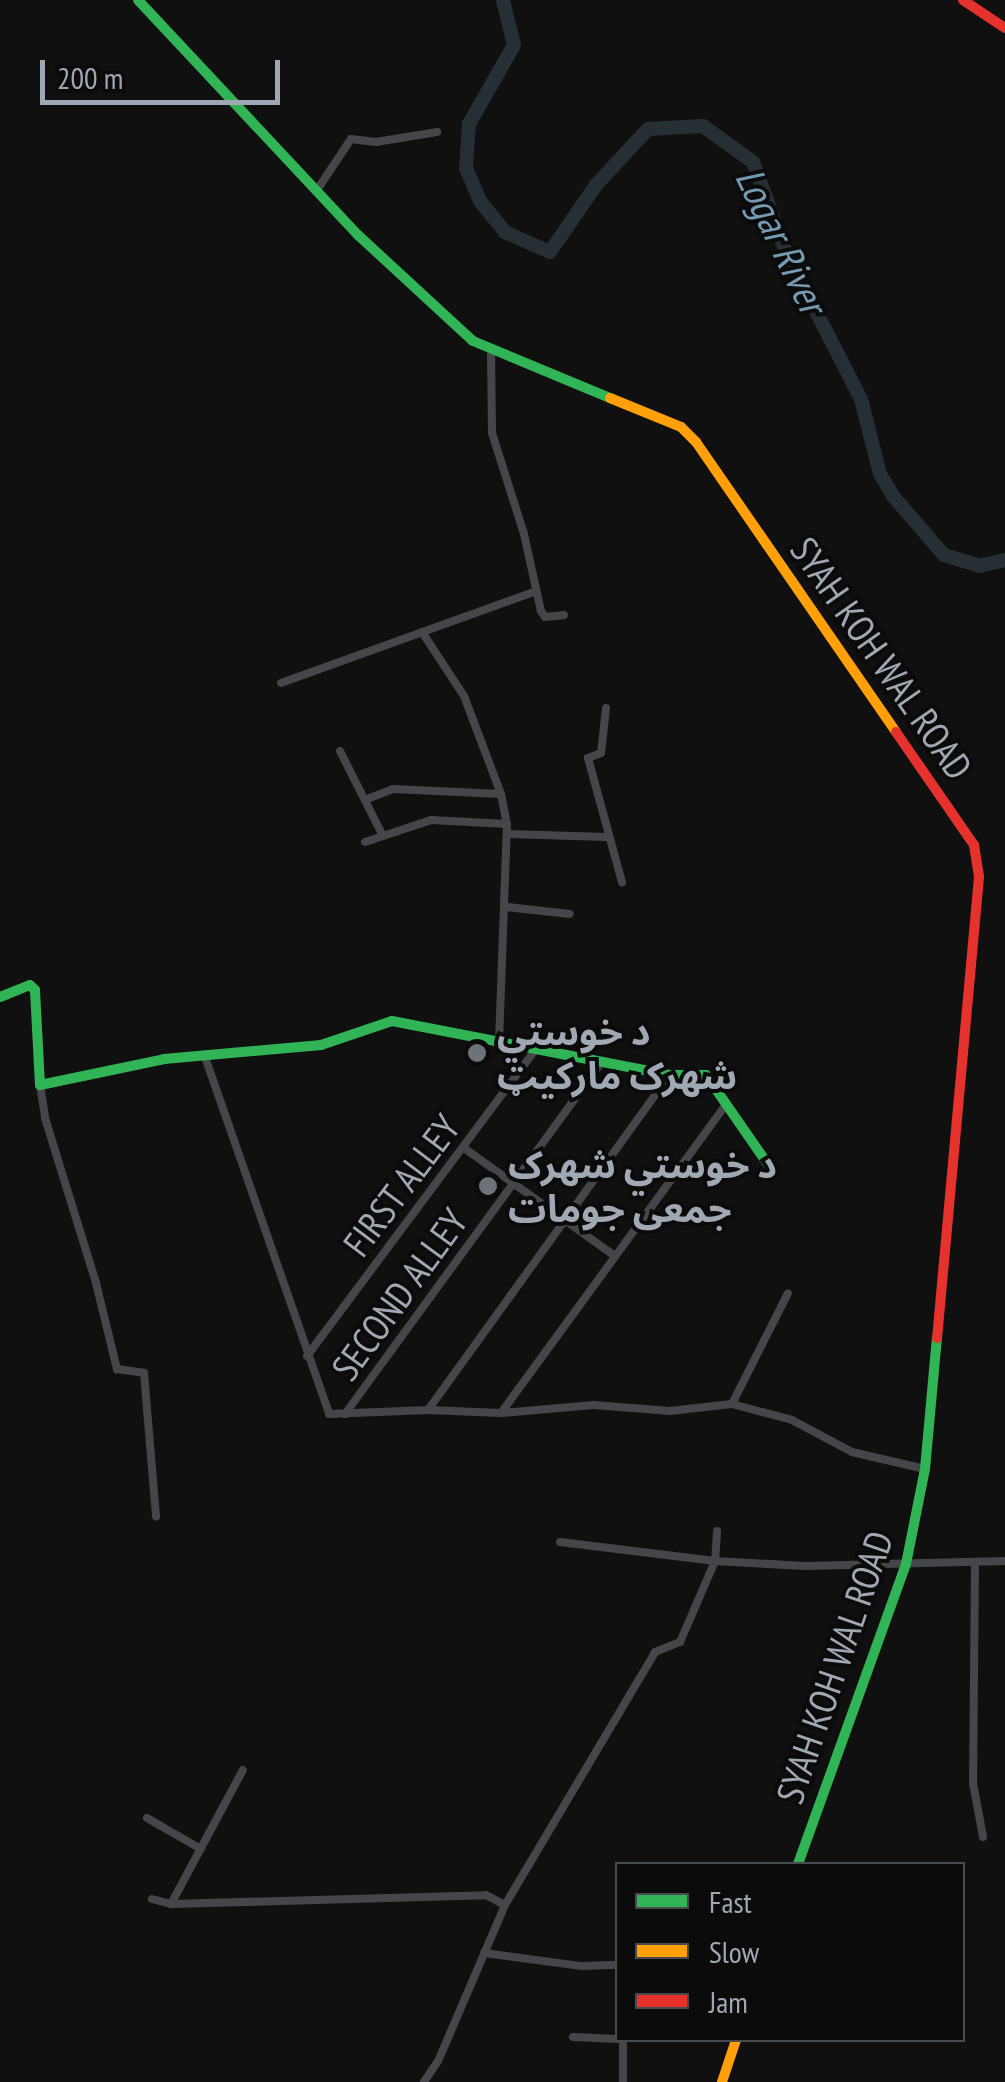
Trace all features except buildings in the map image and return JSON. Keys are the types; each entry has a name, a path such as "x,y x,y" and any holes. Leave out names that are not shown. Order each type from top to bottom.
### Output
{"street":[{"name":"SYAH KOH WAL ROAD","path":"138,0 317,190 454,325 491,350 680,428 696,442 974,845 979,877 925,1469 906,1564 799,1862"},
{"path":"963,0 1005,28"},
{"path":"317,190 350,139 376,142 437,132"},
{"path":"491,350 492,433 545,617 564,614"},
{"path":"282,683 536,591"},
{"path":"422,632 464,696 501,794 508,829 499,1040"},
{"path":"606,708 601,753 588,758 622,882"},
{"path":"340,750 383,836"},
{"path":"367,799 393,789 501,794"},
{"path":"365,842 432,820 608,837"},
{"path":"507,907 570,914"},
{"path":"0,997 30,985 35,990 45,1118 96,1283 117,1370 144,1373 156,1517"},
{"path":"40,1085 164,1059 320,1045 392,1022 538,1046 670,1074 706,1075 769,1166"},
{"name":"FIRST ALLEY","path":"307,1356 538,1046"},
{"path":"206,1057 326,1411 501,1413 594,1405 670,1411 732,1404 792,1420 852,1452 925,1469"},
{"name":"SECOND ALLEY","path":"345,1414 602,1061"},
{"path":"428,1410 670,1074"},
{"path":"501,1413 726,1104"},
{"path":"464,1148 615,1256"},
{"path":"732,1404 788,1293"},
{"path":"424,2082 438,2061 504,1905 656,1652 680,1642 715,1561 717,1531"},
{"path":"560,1542 715,1561 1005,1562"},
{"path":"974,1562 973,1783 983,1837"},
{"path":"172,1904 242,1770"},
{"path":"147,1818 201,1849"},
{"path":"152,1899 172,1904 486,1895 504,1905"},
{"path":"484,1953 582,1966 615,1964"},
{"path":"573,2037 615,2039"},
{"path":"620,2042 623,2082"},
{"path":"722,2082 735,2042"}],"waterway":[{"name":"Logar River","path":"503,0 514,45 469,124 466,168 480,201 505,232 550,252 596,185 648,129 703,126 753,162 787,255 861,399 880,474 893,496 944,555 979,566 1005,560"}],"traffic: fast":[{"path":"138,0 358,235 473,341 610,398"},
{"path":"0,997 30,985 35,990 40,1085 164,1059 321,1045 392,1021 670,1075 706,1075 769,1166"},
{"path":"799,1862 906,1564 925,1469 937,1338"}],"traffic: slow":[{"path":"610,398 681,427 696,442 896,732"},
{"path":"722,2082 735,2042"}],"traffic: jam":[{"path":"963,0 1005,28"},
{"path":"896,732 974,845 979,877 937,1338"}],"place":[{"name":"د خوستي شهرک مارکیټ","path":"477,1053"},
{"name":"د خوستي شهرک جمعی جومات","path":"488,1186"}]}
